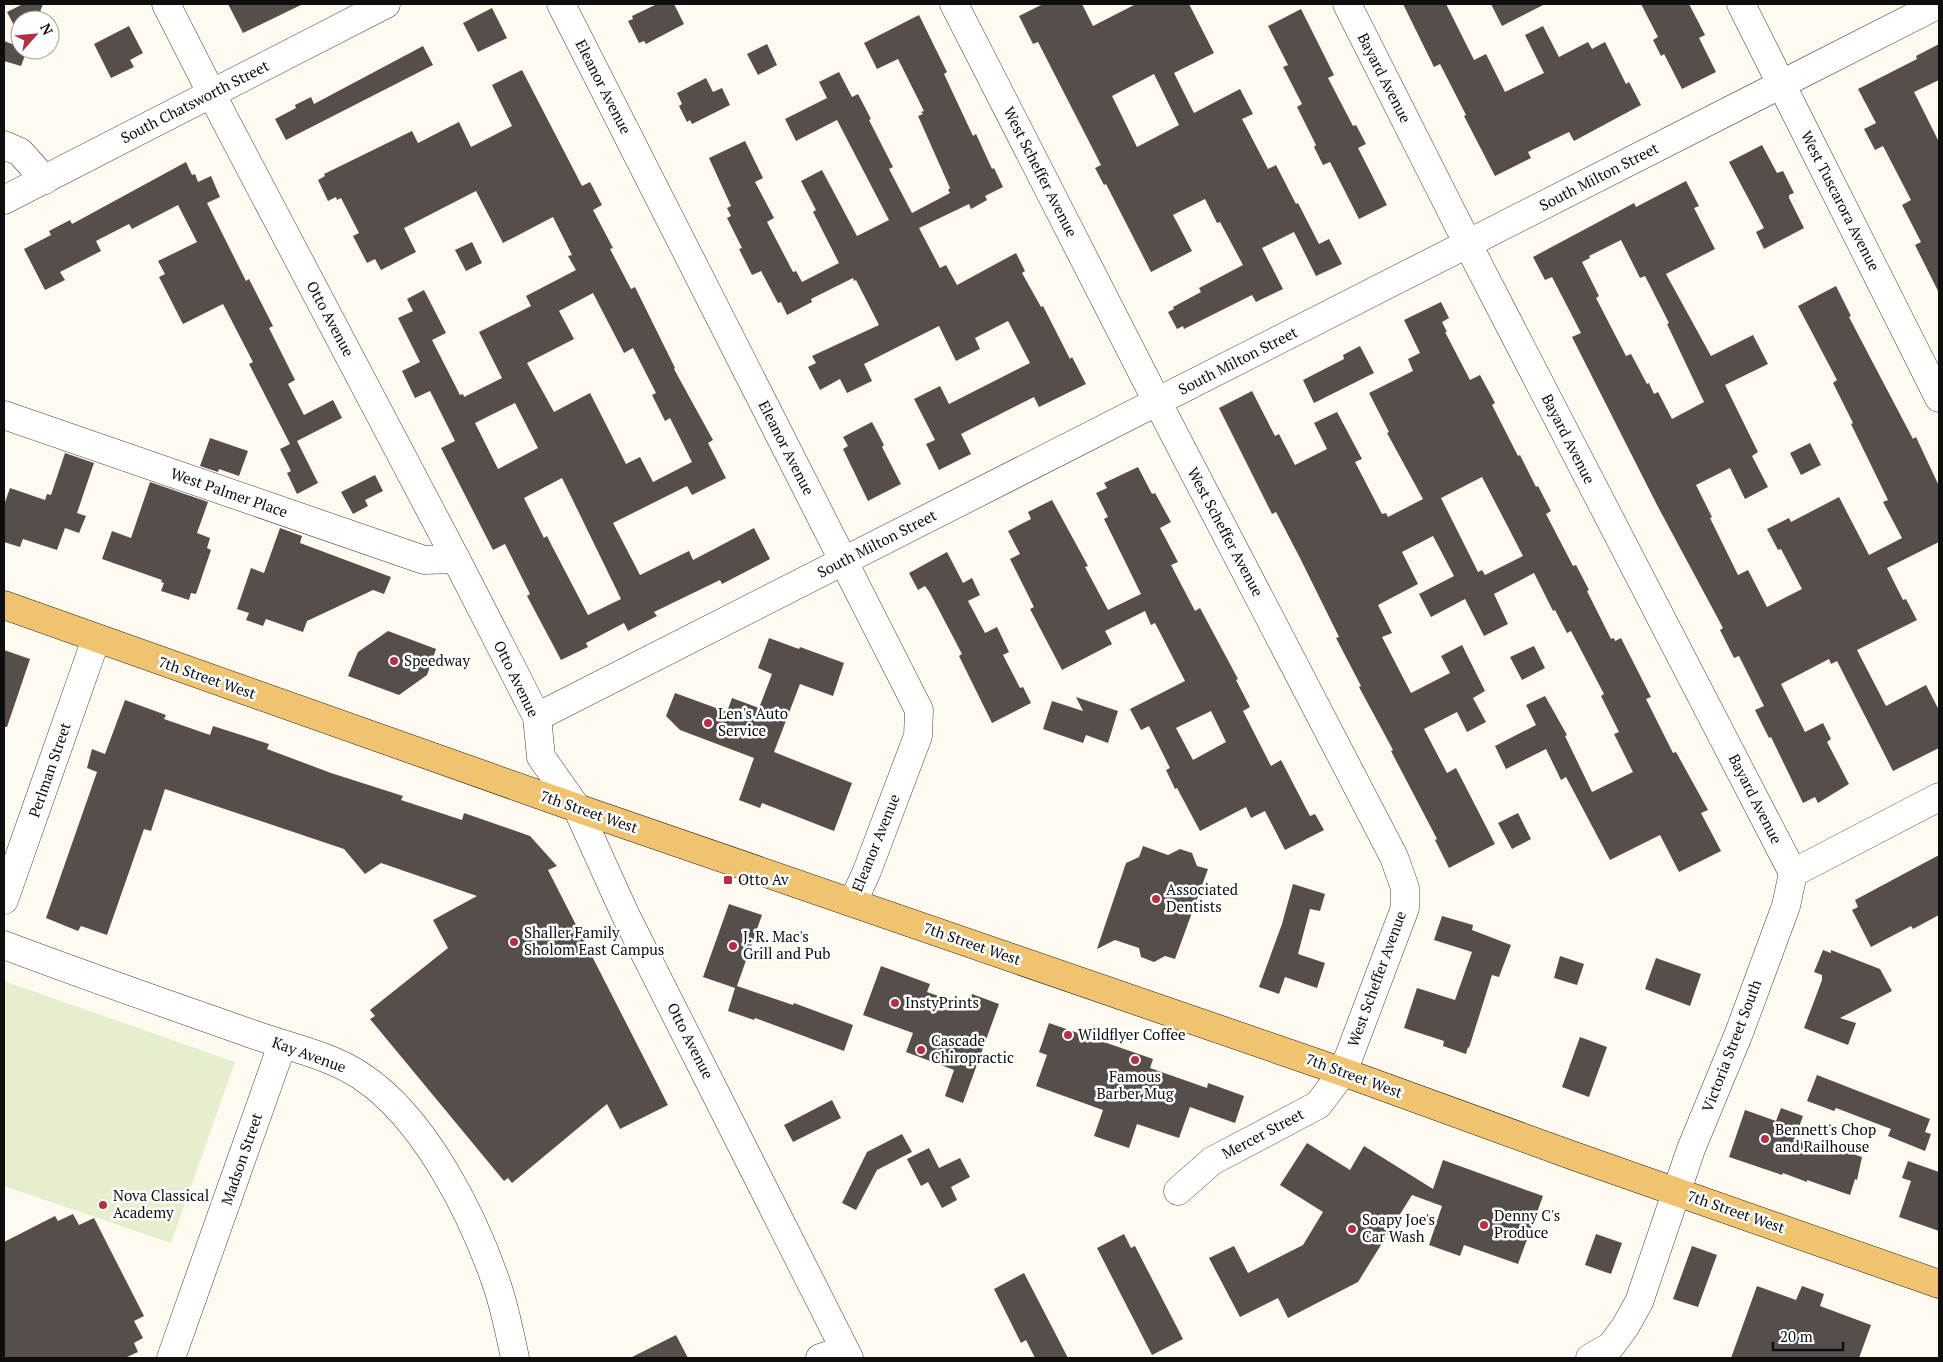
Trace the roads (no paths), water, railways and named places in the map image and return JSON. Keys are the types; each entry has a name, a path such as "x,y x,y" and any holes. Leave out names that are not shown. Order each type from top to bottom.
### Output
{"main road":[{"name":"7th Street West","path":"4,605 577,808 1343,1072 1939,1284"}],"street":[{"name":"Otto Avenue","path":"166,4 537,717 541,757 577,808 838,1355"},
{"name":"South Chatsworth Street","path":"4,200 211,92 386,4"},
{"name":"Eleanor Avenue","path":"561,4 919,710 918,736 867,871 853,902"},
{"name":"West Scheffer Avenue","path":"954,4 1157,402 1394,856 1405,888 1405,908 1343,1072"},
{"name":"Bayard Avenue","path":"1347,4 1467,244 1793,873"},
{"name":"West Tuscarora Avenue","path":"1741,4 1939,398"},
{"name":"South Milton Street","path":"537,717 1939,4"},
{"path":"4,145 20,152 45,180"},
{"name":"West Palmer Place","path":"4,415 424,560 456,559"},
{"name":"Perlman Street","path":"4,900 96,639"},
{"path":"1793,873 1939,797"},
{"name":"Victoria Street South","path":"1590,1358 1610,1346 1625,1327 1639,1302 1691,1149 1786,906 1793,873"},
{"name":"Kay Avenue","path":"4,946 339,1064 362,1076 383,1094 416,1130 459,1197 482,1245 498,1286 515,1358"},
{"name":"Madson Street","path":"171,1358 282,1045"},
{"name":"Mercer Street","path":"1178,1191 1212,1161 1318,1104 1343,1072"}],"place":[{"name":"Speedway","path":"394,661"},
{"name":"Len's Auto Service","path":"708,723"},
{"name":"Otto Av","path":"728,880"},
{"name":"Associated Dentists","path":"1156,899"},
{"name":"Shaller Family Sholom East Campus","path":"514,942"},
{"name":"J. R. Mac's Grill and Pub","path":"733,946"},
{"name":"InstyPrints","path":"895,1003"},
{"name":"Wildflyer Coffee","path":"1068,1035"},
{"name":"Cascade Chiropractic","path":"921,1050"},
{"name":"Famous Barber Mug","path":"1135,1060"},
{"name":"Bennett's Chop and Railhouse","path":"1765,1139"},
{"name":"Nova Classical Academy","path":"103,1205"},
{"name":"Denny C's Produce","path":"1484,1225"},
{"name":"Soapy Joe's Car Wash","path":"1352,1229"}]}
